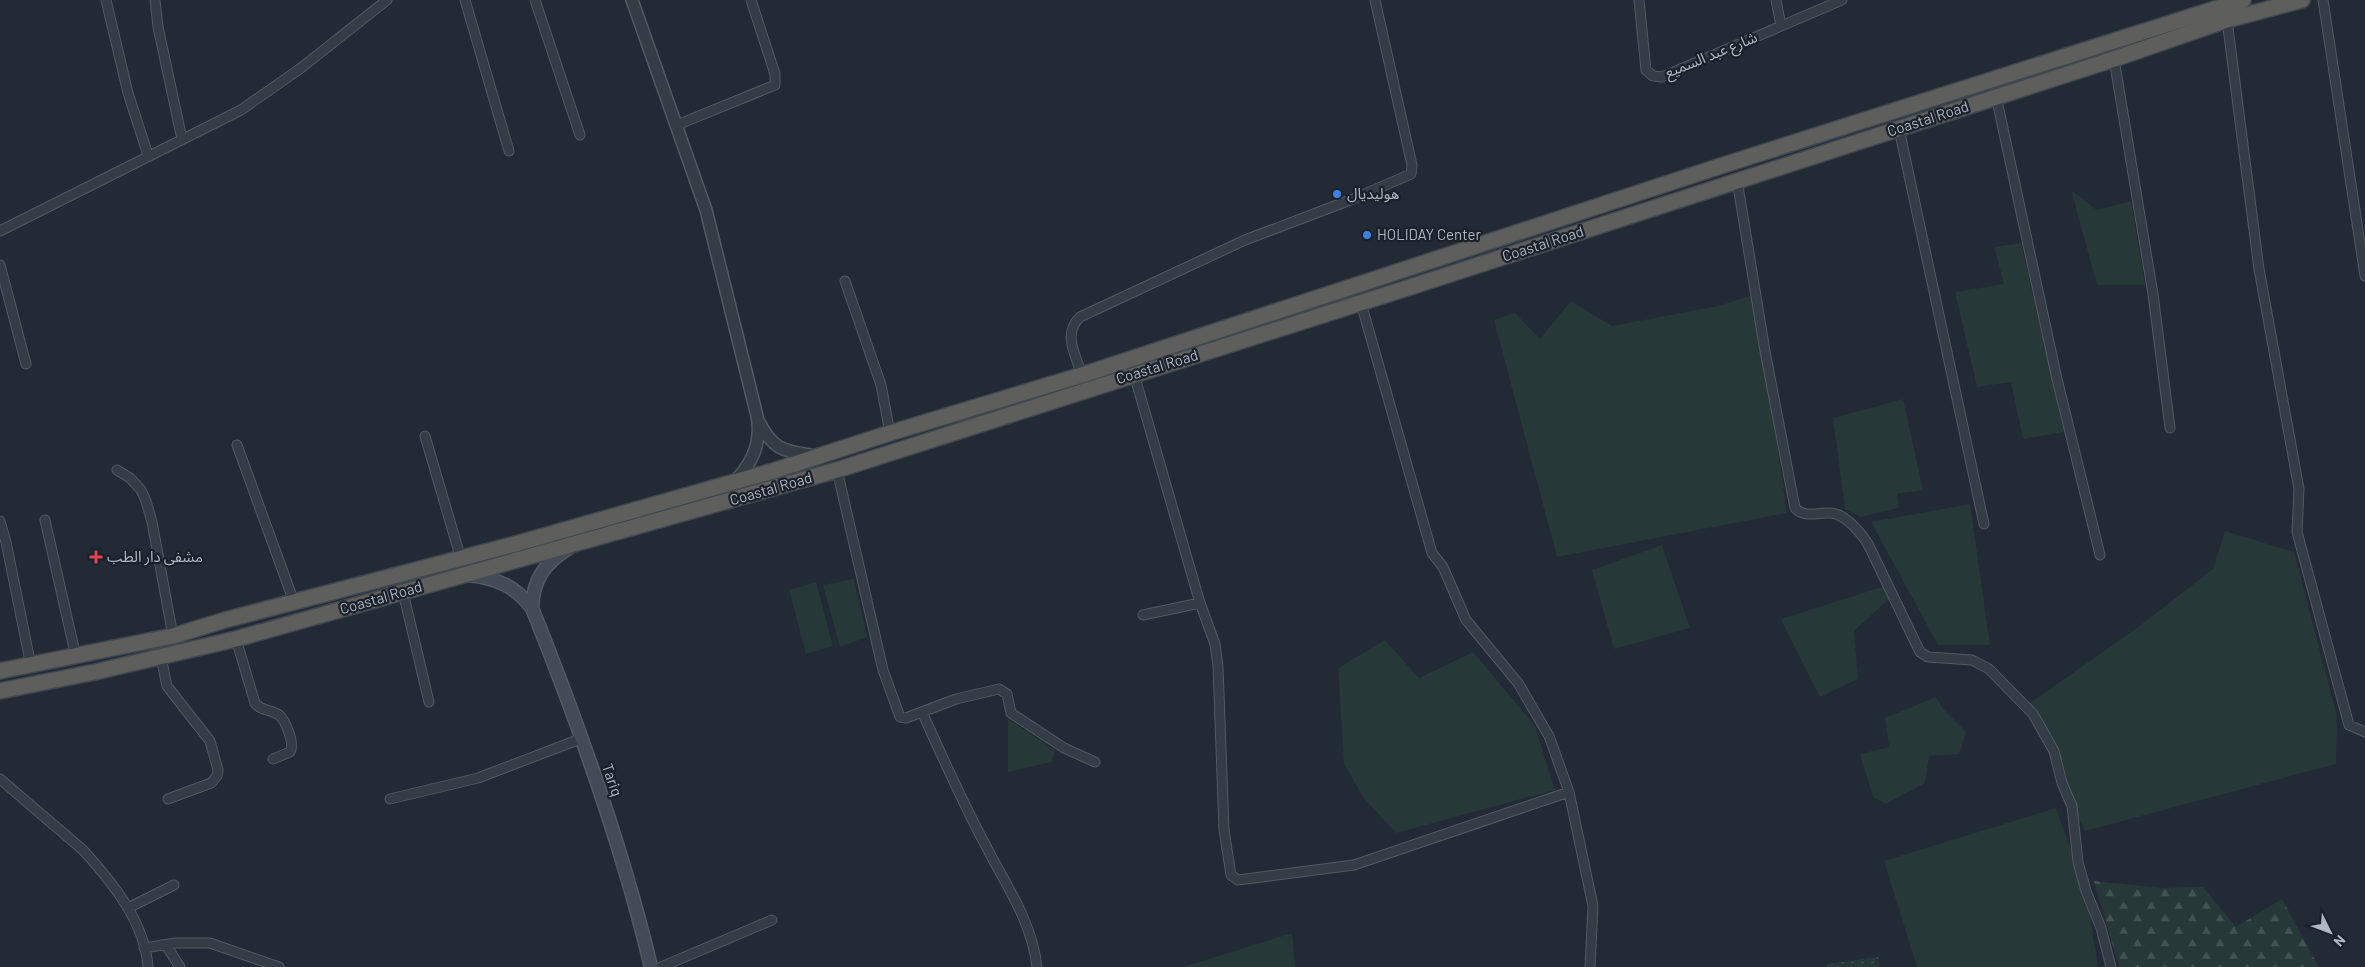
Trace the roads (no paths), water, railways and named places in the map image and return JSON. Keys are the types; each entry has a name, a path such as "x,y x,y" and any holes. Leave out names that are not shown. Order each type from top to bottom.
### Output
{"highway":[{"name":"Coastal Road","path":"0,671 173,636 225,620 461,559 734,482 1082,375 1733,162 2243,0"},
{"name":"Coastal Road","path":"0,692 161,657 236,638 573,546 837,470 1899,129 2227,20 2302,0"}],"main road":[{"path":"532,608 532,597 539,576 553,558 573,546"},
{"path":"468,574 494,579 506,584 524,598 532,608"},
{"name":"Tariq","path":"532,608 560,678 624,863 651,967"}],"street":[{"path":"106,0 128,93 148,155"},
{"path":"155,0 158,27 182,139"},
{"path":"0,231 148,155 206,129 264,94 301,68 386,0"},
{"path":"464,0 509,151"},
{"path":"535,0 580,135"},
{"path":"632,0 706,210 758,421 768,438 779,449 817,456"},
{"path":"677,125 775,85 775,74 751,0"},
{"path":"1082,375 1070,336 1072,326 1080,317 1245,240 1353,200 1410,174 1412,165 1374,0"},
{"name":"شارع عبد السميع","path":"1639,0 1646,70 1653,76 1662,77 1842,0"},
{"path":"1776,0 1781,26"},
{"path":"2323,0 2365,276"},
{"path":"2227,20 2259,269 2299,489 2297,532 2349,725 2365,732"},
{"path":"2114,59 2153,294 2170,428"},
{"path":"1996,96 2050,352 2100,555"},
{"path":"1899,129 1984,524"},
{"path":"1737,180 1765,351 1795,508 1805,515 1836,514 1853,525 1862,534 1920,652 1928,657 1972,660 1989,669 2034,714 2054,751 2062,783 2072,806 2078,862 2086,891 2101,928 2111,967"},
{"path":"0,265 26,364"},
{"path":"845,281 881,385 890,433"},
{"path":"1361,303 1432,554 1443,567 1466,620 1523,690 1549,736 1568,792 1593,906 1590,967"},
{"path":"1134,374 1200,603 1215,644 1218,666 1224,830 1231,875 1234,878 1238,880 1354,865 1568,792"},
{"path":"734,482 747,467 754,454 758,421"},
{"path":"425,436 461,559"},
{"path":"237,446 294,602"},
{"path":"117,470 130,478 141,490 146,501 152,522 173,636"},
{"path":"837,470 883,670 897,713 902,719 979,692 1004,690 1008,697 1011,714 1064,748 1095,762"},
{"path":"45,520 76,657"},
{"path":"0,521 31,666"},
{"path":"403,592 429,702"},
{"path":"1143,615 1200,603"},
{"path":"236,638 254,703 259,708 277,713 282,718 292,745 290,752 274,759"},
{"path":"161,657 167,686 210,742 218,770 218,776 211,783 168,799"},
{"path":"922,712 986,847 1022,913 1031,935 1037,967"},
{"path":"390,799 478,778 580,739"},
{"path":"0,779 83,850 117,890 128,908 144,948 148,967"},
{"path":"128,908 174,885"},
{"path":"661,967 772,920"},
{"path":"144,948 210,943 279,967"},
{"path":"166,945 180,967"}],"place":[{"name":"هوليديال","path":"1337,194"},
{"name":"HOLIDAY Center","path":"1367,235"},
{"name":"مشفى دار الطب","path":"96,557"}]}
